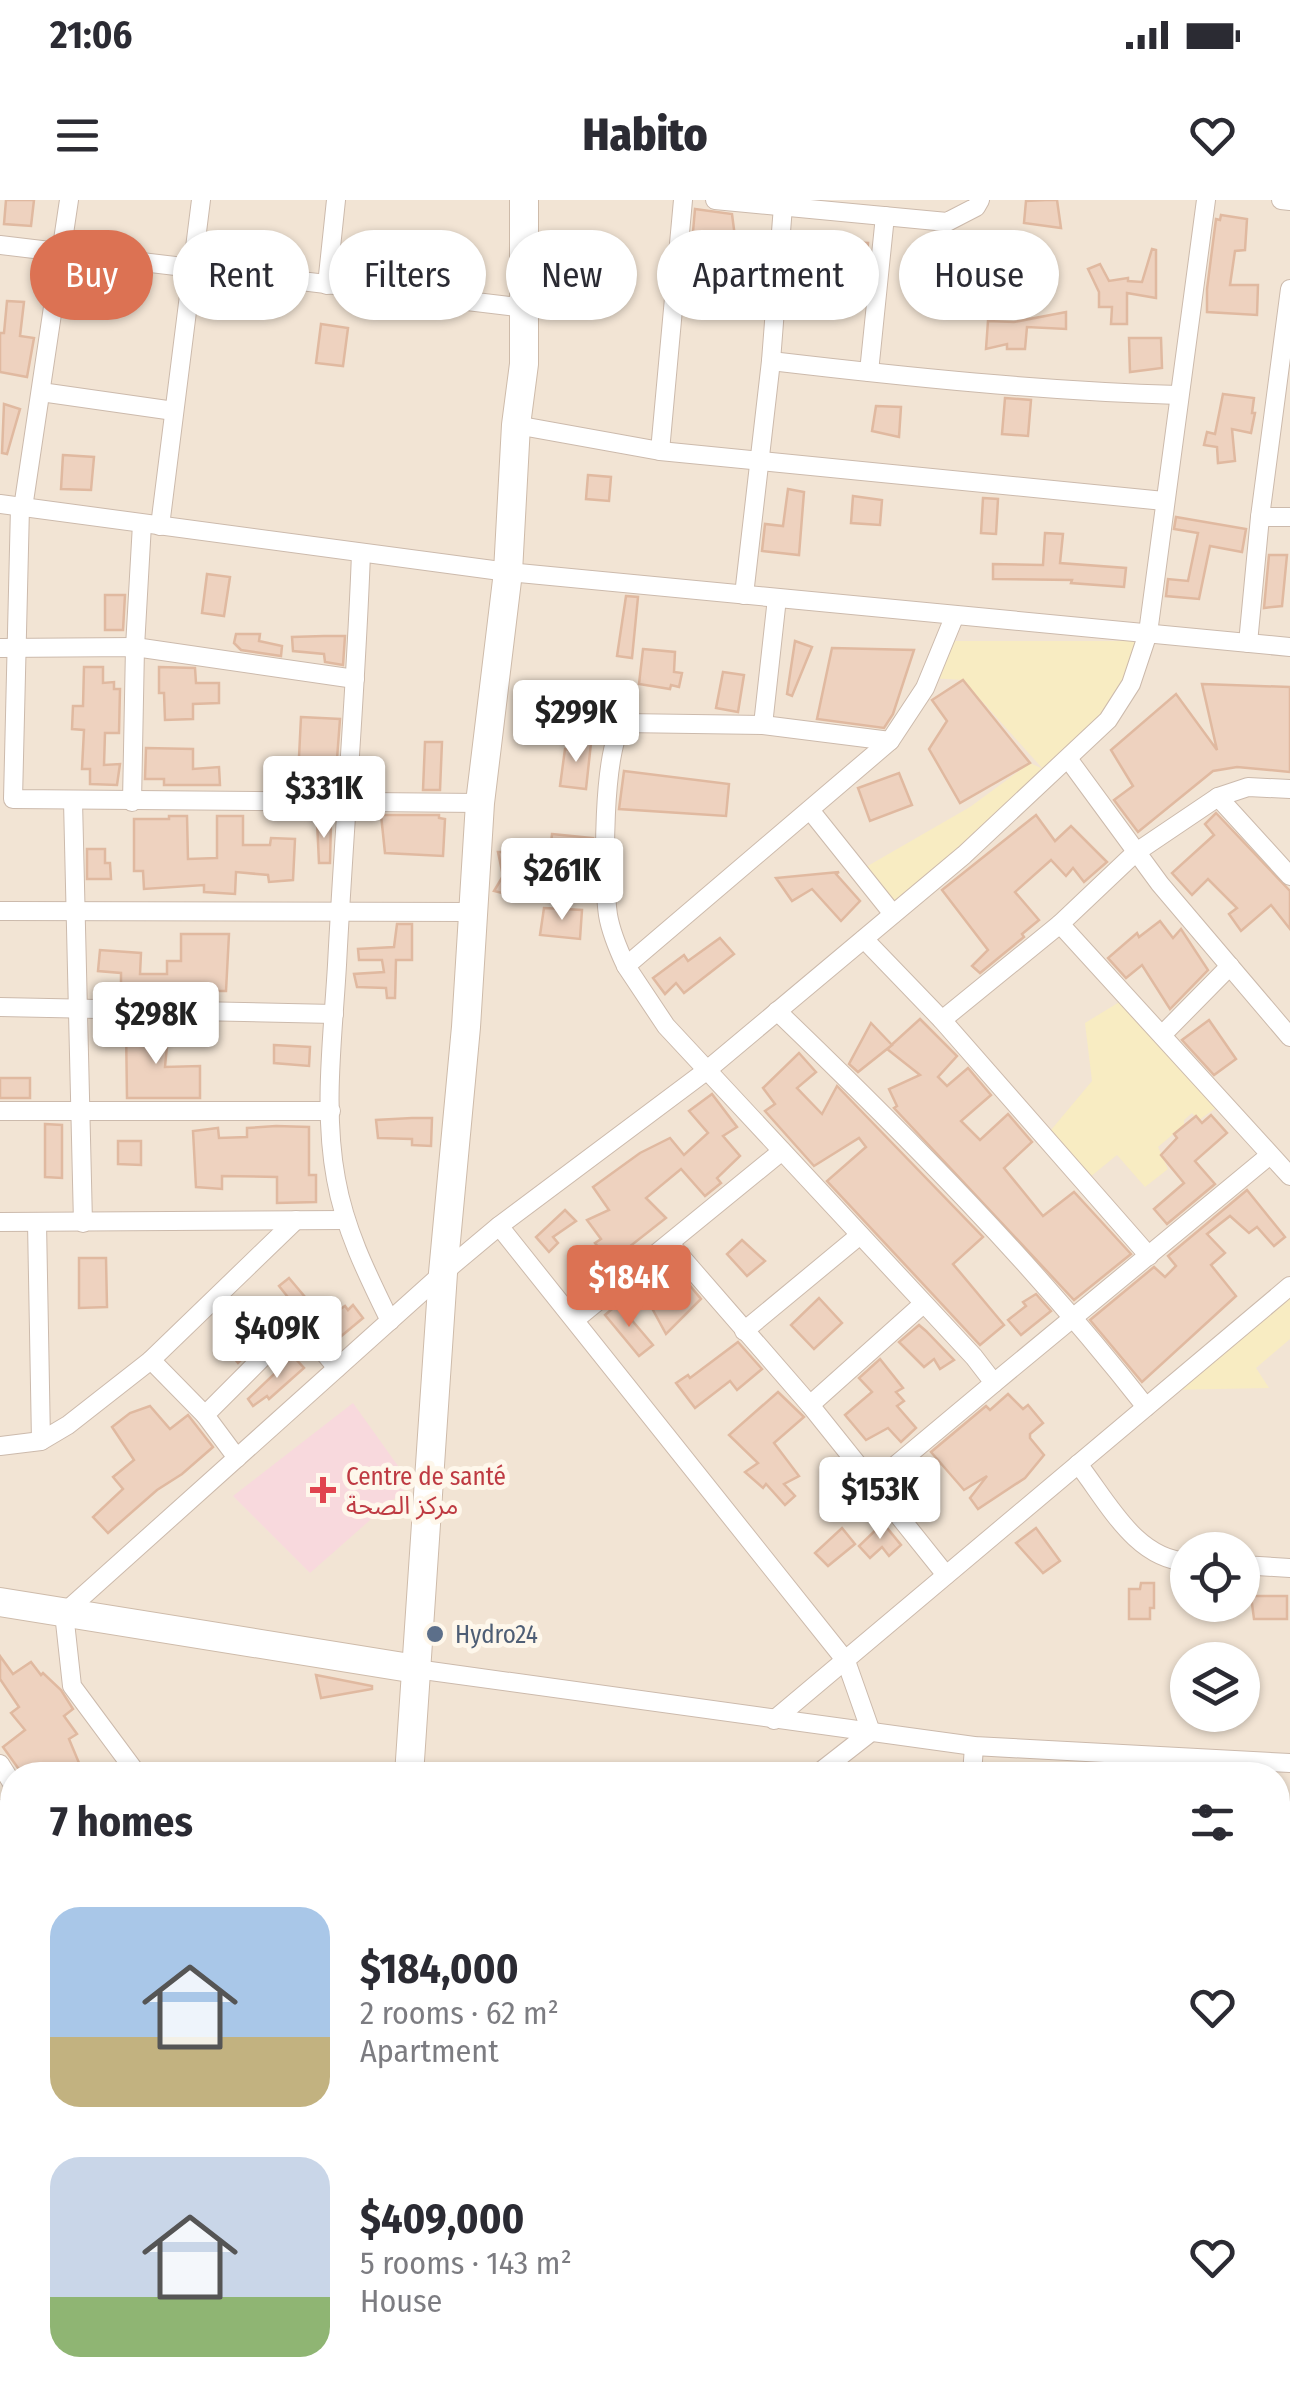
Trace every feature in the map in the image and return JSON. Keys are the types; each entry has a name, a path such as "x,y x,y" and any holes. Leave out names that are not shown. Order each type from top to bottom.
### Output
{"street":[{"path":"65,230 69,200"},
{"path":"197,230 201,200"},
{"path":"327,285 336,200"},
{"path":"524,200 525,230"},
{"path":"660,451 682,200"},
{"path":"715,200 947,222 976,207 980,200"},
{"path":"64,1612 443,1273 499,1226 706,1071 894,914 1108,720 1131,684 1148,633 1206,200"},
{"path":"1281,200 1290,201"},
{"path":"744,595 771,361 783,206"},
{"path":"870,372 885,216"},
{"path":"0,245 30,249"},
{"path":"309,283 506,306"},
{"path":"1248,643 1290,290"},
{"path":"52,320 22,508 8,648 6,799 480,803"},
{"path":"132,802 135,647 186,320"},
{"path":"410,1762 480,803 508,572 525,320"},
{"path":"771,361 1064,391 1178,395"},
{"path":"41,392 174,412"},
{"path":"516,425 660,451 1164,500"},
{"path":"0,504 508,572 1290,647"},
{"path":"1260,517 1290,517"},
{"path":"361,553 330,1111 335,1174 344,1220 390,1321"},
{"path":"763,725 777,598"},
{"path":"626,966 890,741 925,688 955,615"},
{"path":"8,648 135,647 356,678"},
{"path":"890,741 763,725 624,723 614,738 605,828 607,909 612,934 626,966 666,1026 994,1383"},
{"path":"1068,760 1135,853 1290,1037"},
{"path":"942,1020 1060,924 1135,853 1218,798 1248,787 1290,789"},
{"path":"1218,798 1290,876"},
{"path":"73,801 83,1223"},
{"path":"810,810 894,914"},
{"path":"0,911 474,912"},
{"path":"1060,924 1290,1176"},
{"path":"864,938 942,1020 1150,1256"},
{"path":"1162,1035 1230,966"},
{"path":"0,1006 334,1014"},
{"path":"777,1011 896,1125 1074,1320 1146,1407"},
{"path":"0,1112 330,1111"},
{"path":"576,1319 782,1151"},
{"path":"872,1485 1270,1154"},
{"path":"0,1446 41,1441 68,1425 151,1360 296,1220"},
{"path":"0,1222 344,1220"},
{"path":"37,1222 41,1441"},
{"path":"499,1226 846,1660 870,1732"},
{"path":"744,1331 860,1236"},
{"path":"670,1244 810,1406 946,1576"},
{"path":"774,1720 1290,1286"},
{"path":"810,1406 924,1304"},
{"path":"205,1415 289,1330 306,1330 337,1368"},
{"path":"151,1360 205,1415 237,1458"},
{"path":"1078,1464 1140,1544 1154,1554 1170,1558"},
{"path":"1260,1566 1290,1568"},
{"path":"0,1602 416,1668 974,1746 1271,1762"},
{"path":"64,1612 72,1686 128,1762"},
{"path":"832,1762 870,1732"},
{"path":"973,1762 974,1746"}],"shaded area":[{"path":"0,200 1290,200 1290,1762 0,1762"},
{"name":"Centre de santé مركز الصحة","path":"353,1403 411,1484 310,1573 233,1496"}],"sand":[{"path":"950,641 1141,641 1116,708 1047,773 895,903 859,871 970,807 1030,763 1043,769 963,680 929,678"},
{"path":"1121,1001 1223,1103 1199,1120 1192,1113 1158,1147 1168,1169 1145,1187 1117,1155 1084,1182 1051,1130 1092,1081 1085,1023"},
{"path":"1290,1293 1290,1339 1256,1368 1269,1388 1166,1390"}],"building":[{"path":"6,200 34,200 31,226 4,224"},
{"path":"1057,200 1061,228 1024,223 1026,201"},
{"path":"695,209 732,214 734,230 693,230"},
{"path":"1221,215 1247,219 1245,250 1235,251 1230,285 1258,285 1257,315 1207,312 1216,219 1220,220"},
{"path":"1152,249 1156,250 1156,298 1127,293 1127,324 1111,324 1112,307 1099,307 1099,292 1088,269 1100,264 1109,281 1128,278 1142,282"},
{"path":"7,301 24,302 20,336 34,338 27,377 0,372 0,333 4,333"},
{"path":"1066,312 1066,329 1027,327 1025,349 1007,349 1007,344 986,349 988,321 1059,320 1059,313"},
{"path":"321,324 348,328 343,366 316,363"},
{"path":"1129,338 1161,338 1162,368 1130,372"},
{"path":"1223,394 1254,398 1255,413 1251,433 1232,429 1235,461 1218,463 1217,447 1204,445 1207,432 1215,434"},
{"path":"1005,398 1031,400 1028,436 1002,434"},
{"path":"4,404 20,409 7,454 2,453"},
{"path":"876,406 901,407 899,437 872,431"},
{"path":"63,455 94,457 91,490 61,489"},
{"path":"588,475 611,477 609,501 586,499"},
{"path":"788,489 804,492 799,555 762,551 765,524 783,526"},
{"path":"853,496 882,500 880,525 851,523"},
{"path":"983,498 998,499 996,534 981,533"},
{"path":"1176,517 1246,529 1242,552 1210,546 1199,599 1166,596 1168,579 1188,581 1198,533 1174,529"},
{"path":"1045,533 1063,534 1060,563 1126,568 1124,587 1071,583 1072,580 993,579 993,564 1043,565"},
{"path":"1269,555 1287,555 1282,606 1264,608"},
{"path":"207,574 230,577 224,616 202,613"},
{"path":"105,595 125,595 123,630 105,630"},
{"path":"626,596 638,597 632,658 617,656"},
{"path":"236,634 260,634 259,641 282,646 281,656 241,650 234,643"},
{"path":"345,636 343,665 325,662 324,654 293,651 292,637"},
{"path":"795,641 812,647 792,696 787,694"},
{"path":"832,648 914,650 893,714 884,728 817,719"},
{"path":"643,649 675,652 674,672 682,673 679,687 639,684"},
{"path":"84,667 103,667 103,683 114,682 114,689 120,689 119,733 105,733 104,765 120,764 117,785 90,784 90,769 82,769 84,730 72,729 73,706 83,706"},
{"path":"159,667 195,668 196,683 219,683 219,703 193,704 193,719 165,720"},
{"path":"723,672 744,675 738,712 716,708"},
{"path":"963,680 1030,763 960,803 929,749 947,721 932,700"},
{"path":"1202,684 1290,687 1290,772 1237,767 1213,771 1138,832 1114,800 1133,786 1111,750 1176,694 1217,750"},
{"path":"301,717 340,719 337,759 299,757"},
{"path":"571,739 591,743 586,789 560,786 565,749 571,750"},
{"path":"425,742 442,742 440,790 423,790"},
{"path":"146,748 193,749 193,769 219,767 220,785 164,785 164,779 145,779"},
{"path":"624,771 729,784 726,816 619,809"},
{"path":"899,773 912,805 870,821 858,788"},
{"path":"1216,813 1290,891 1290,929 1271,905 1241,931 1229,914 1237,908 1208,879 1192,895 1172,873 1214,835 1205,824"},
{"path":"381,815 439,815 445,819 443,856 385,853"},
{"path":"1036,815 1055,841 1071,826 1107,862 1084,882 1073,868 1066,876 1051,860 1015,892 1039,920 980,973 972,966 988,950 942,890"},
{"path":"187,816 188,859 217,858 217,816 243,816 243,845 270,845 271,838 295,839 293,880 269,882 268,875 236,872 235,894 204,892 204,885 144,889 143,871 134,871 134,819"},
{"path":"317,821 331,821 330,863 319,863"},
{"path":"552,834 593,838 589,867 549,862"},
{"path":"87,849 105,849 111,879 87,879"},
{"path":"498,852 511,852 517,892 510,895 494,891 503,876"},
{"path":"839,872 836,874 860,901 841,921 812,889 792,901 776,878"},
{"path":"544,908 582,910 580,939 540,935"},
{"path":"1160,921 1173,938 1181,929 1208,970 1170,1009 1142,965 1126,978 1108,958 1137,933 1139,937"},
{"path":"397,924 412,924 412,960 396,960 395,998 387,998 386,988 357,987 354,974 384,972 382,960 359,960 358,949 394,947"},
{"path":"181,934 229,934 226,991 218,991 217,995 121,997 121,973 98,971 100,950 141,953 140,974 167,974 167,961 181,961"},
{"path":"720,938 734,954 684,993 676,983 665,994 653,978 684,955 688,961"},
{"path":"920,1019 957,1056 938,1077 947,1086 968,1068 991,1095 961,1121 980,1140 1008,1114 1032,1142 1004,1168 1043,1216 1074,1192 1131,1254 1074,1300 894,1108 897,1106 889,1089 920,1075 887,1049"},
{"path":"1209,1020 1236,1059 1214,1075 1182,1040"},
{"path":"871,1023 892,1045 858,1072 849,1064"},
{"path":"169,1025 165,1067 200,1066 200,1098 127,1098 126,1026"},
{"path":"274,1045 310,1047 309,1066 274,1063"},
{"path":"799,1053 816,1072 797,1088 822,1114 837,1086 983,1237 953,1264 1004,1325 980,1345 827,1181 866,1147 859,1138 814,1166 765,1111 775,1104 763,1088"},
{"path":"0,1078 30,1078 30,1098 0,1098"},
{"path":"712,1094 737,1127 723,1136 740,1156 717,1178 721,1183 705,1196 681,1169 646,1198 666,1218 610,1262 595,1243 601,1239 587,1220 609,1210 593,1187 640,1153 670,1138 684,1155 708,1133 689,1111"},
{"path":"1211,1115 1227,1133 1195,1161 1215,1184 1167,1224 1154,1209 1184,1183 1161,1155 1177,1138 1174,1134 1196,1116 1202,1123"},
{"path":"432,1118 431,1146 412,1145 412,1139 378,1138 376,1120"},
{"path":"45,1124 62,1125 62,1178 45,1177"},
{"path":"309,1127 309,1175 316,1175 316,1202 277,1203 277,1177 222,1176 222,1189 196,1187 193,1131 218,1128 219,1138 247,1137 247,1128"},
{"path":"118,1141 141,1141 141,1165 118,1164"},
{"path":"1247,1190 1285,1237 1274,1246 1257,1227 1249,1233 1230,1216 1207,1234 1225,1253 1211,1265 1236,1296 1142,1382 1090,1320 1154,1267 1165,1277 1176,1266 1168,1256"},
{"path":"565,1210 576,1221 553,1237 558,1243 549,1252 536,1237"},
{"path":"742,1240 765,1261 747,1276 727,1254"},
{"path":"79,1258 106,1258 107,1307 79,1308"},
{"path":"664,1273 679,1289 687,1282 701,1299 666,1334 641,1288"},
{"path":"289,1278 305,1297 305,1313 280,1322 238,1363 218,1338 239,1322 244,1328 287,1296 279,1286"},
{"path":"1036,1294 1051,1311 1021,1335 1008,1320"},
{"path":"819,1298 842,1323 814,1349 791,1325"},
{"path":"618,1304 653,1345 639,1356 605,1315"},
{"path":"353,1305 363,1318 333,1343 317,1324"},
{"path":"919,1325 954,1360 940,1369 934,1359 924,1367 899,1342"},
{"path":"738,1342 762,1369 737,1390 730,1381 695,1408 676,1383 688,1375 690,1378"},
{"path":"293,1356 304,1368 269,1399 267,1396 253,1406 248,1399"},
{"path":"880,1359 903,1388 896,1392 904,1401 897,1406 916,1428 901,1442 888,1428 866,1440 845,1415 872,1392 859,1378"},
{"path":"778,1392 804,1417 774,1443 799,1476 784,1484 795,1496 785,1505 766,1484 763,1488 745,1472 758,1463 729,1435"},
{"path":"1008,1394 1023,1409 1028,1405 1043,1423 1030,1438 1044,1455 1025,1478 978,1509 970,1498 987,1476 964,1490 931,1452 986,1406 990,1410"},
{"path":"150,1406 170,1429 188,1415 213,1447 108,1533 93,1517 123,1489 113,1477 134,1460 112,1427 130,1413"},
{"path":"883,1523 901,1545 889,1556 882,1547 870,1558 859,1546"},
{"path":"842,1528 855,1544 828,1566 815,1553"},
{"path":"1036,1528 1060,1561 1043,1573 1016,1543"},
{"path":"1141,1583 1154,1583 1154,1608 1150,1608 1150,1619 1129,1619 1129,1589 1140,1589"},
{"path":"1260,1596 1287,1596 1287,1619 1260,1619"},
{"path":"0,1656 13,1674 31,1662 61,1690 73,1709 64,1716 77,1734 69,1739 79,1762 14,1762 3,1747 25,1730 11,1713 19,1707 0,1679"},
{"path":"316,1675 372,1686 372,1689 321,1698"}],"place":[{"name":"Centre de santé مركز الصحة","path":"323,1490"},
{"name":"Hydro24","path":"435,1634"}]}
